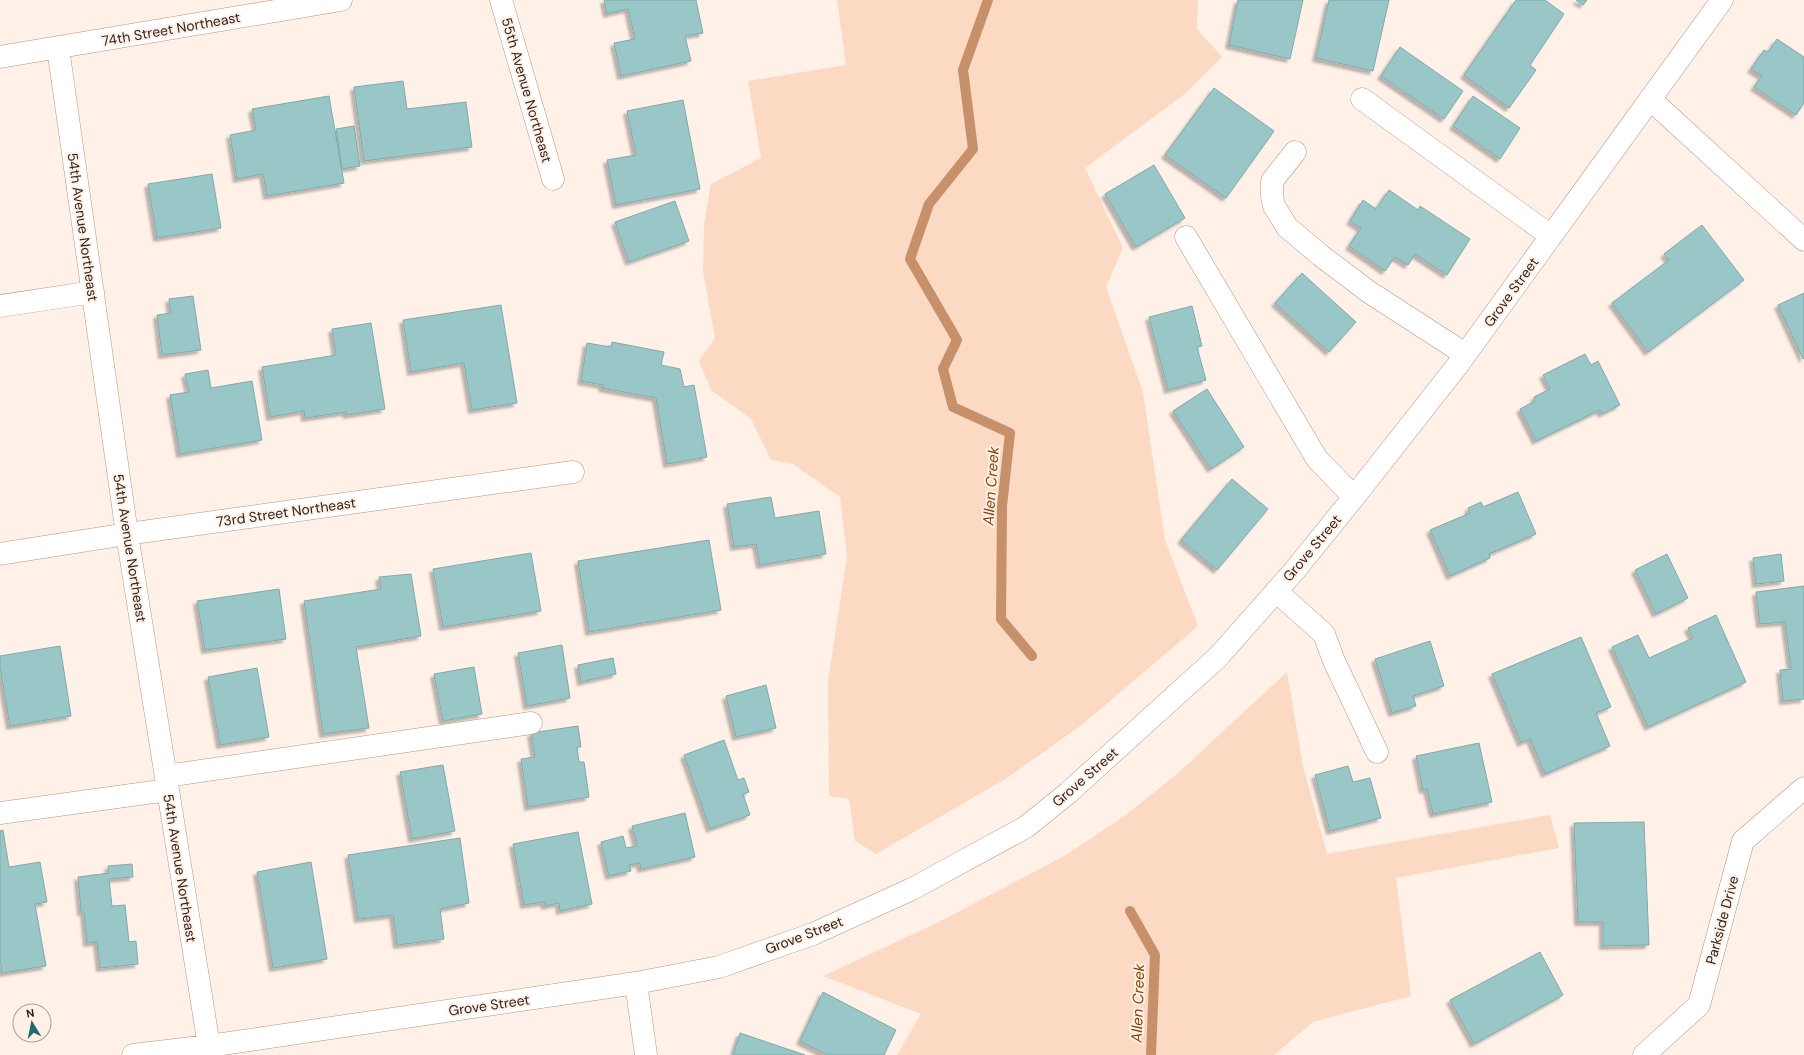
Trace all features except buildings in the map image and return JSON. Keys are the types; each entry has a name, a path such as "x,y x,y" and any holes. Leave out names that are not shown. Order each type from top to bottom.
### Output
{"street":[{"name":"74th Street Northeast","path":"0,57 341,0"},
{"name":"55th Avenue Northeast","path":"500,0 553,179"},
{"name":"Grove Street","path":"133,1055 209,1046 636,983 719,966 813,934 912,889 1026,827 1068,793 1218,657 1276,591 1354,497 1465,354 1722,0"},
{"name":"54th Avenue Northeast","path":"58,48 127,534 209,1046"},
{"path":"1362,99 1551,236"},
{"path":"1650,99 1804,240"},
{"path":"1295,152 1272,181 1274,206 1287,227 1320,255 1369,292 1465,354"},
{"path":"1186,237 1317,459 1354,497"},
{"path":"0,306 93,292"},
{"name":"73rd Street Northeast","path":"0,554 127,534 573,472"},
{"path":"1276,591 1324,634 1334,660 1377,752"},
{"path":"0,813 167,783 531,723"},
{"name":"Parkside Drive","path":"1644,1055 1699,1005 1743,842 1804,788"},
{"path":"636,983 646,1055"}],"shaded area":[{"path":"837,0 1198,0 1197,29 1222,57 1186,93 1085,168 1123,248 1106,287 1143,392 1165,540 1198,626 1083,724 1007,778 876,854 855,841 849,799 829,796 828,681 847,556 840,497 793,464 771,460 751,419 711,390 699,361 715,338 703,271 704,225 711,184 761,158 748,81 846,65"},
{"path":"1287,672 1303,766 1327,854 1550,815 1559,848 1396,878 1411,996 1313,1022 1274,1055 897,1055 921,1014 823,976 941,921 1066,855 1123,817 1177,774"}],"waterway":[{"name":"Allen Creek","path":"988,0 963,70 973,149 929,204 910,259 957,340 943,369 953,407 1010,433 1002,506 1001,619 1032,656"},
{"name":"Allen Creek","path":"1130,911 1155,955 1151,1055"}]}
